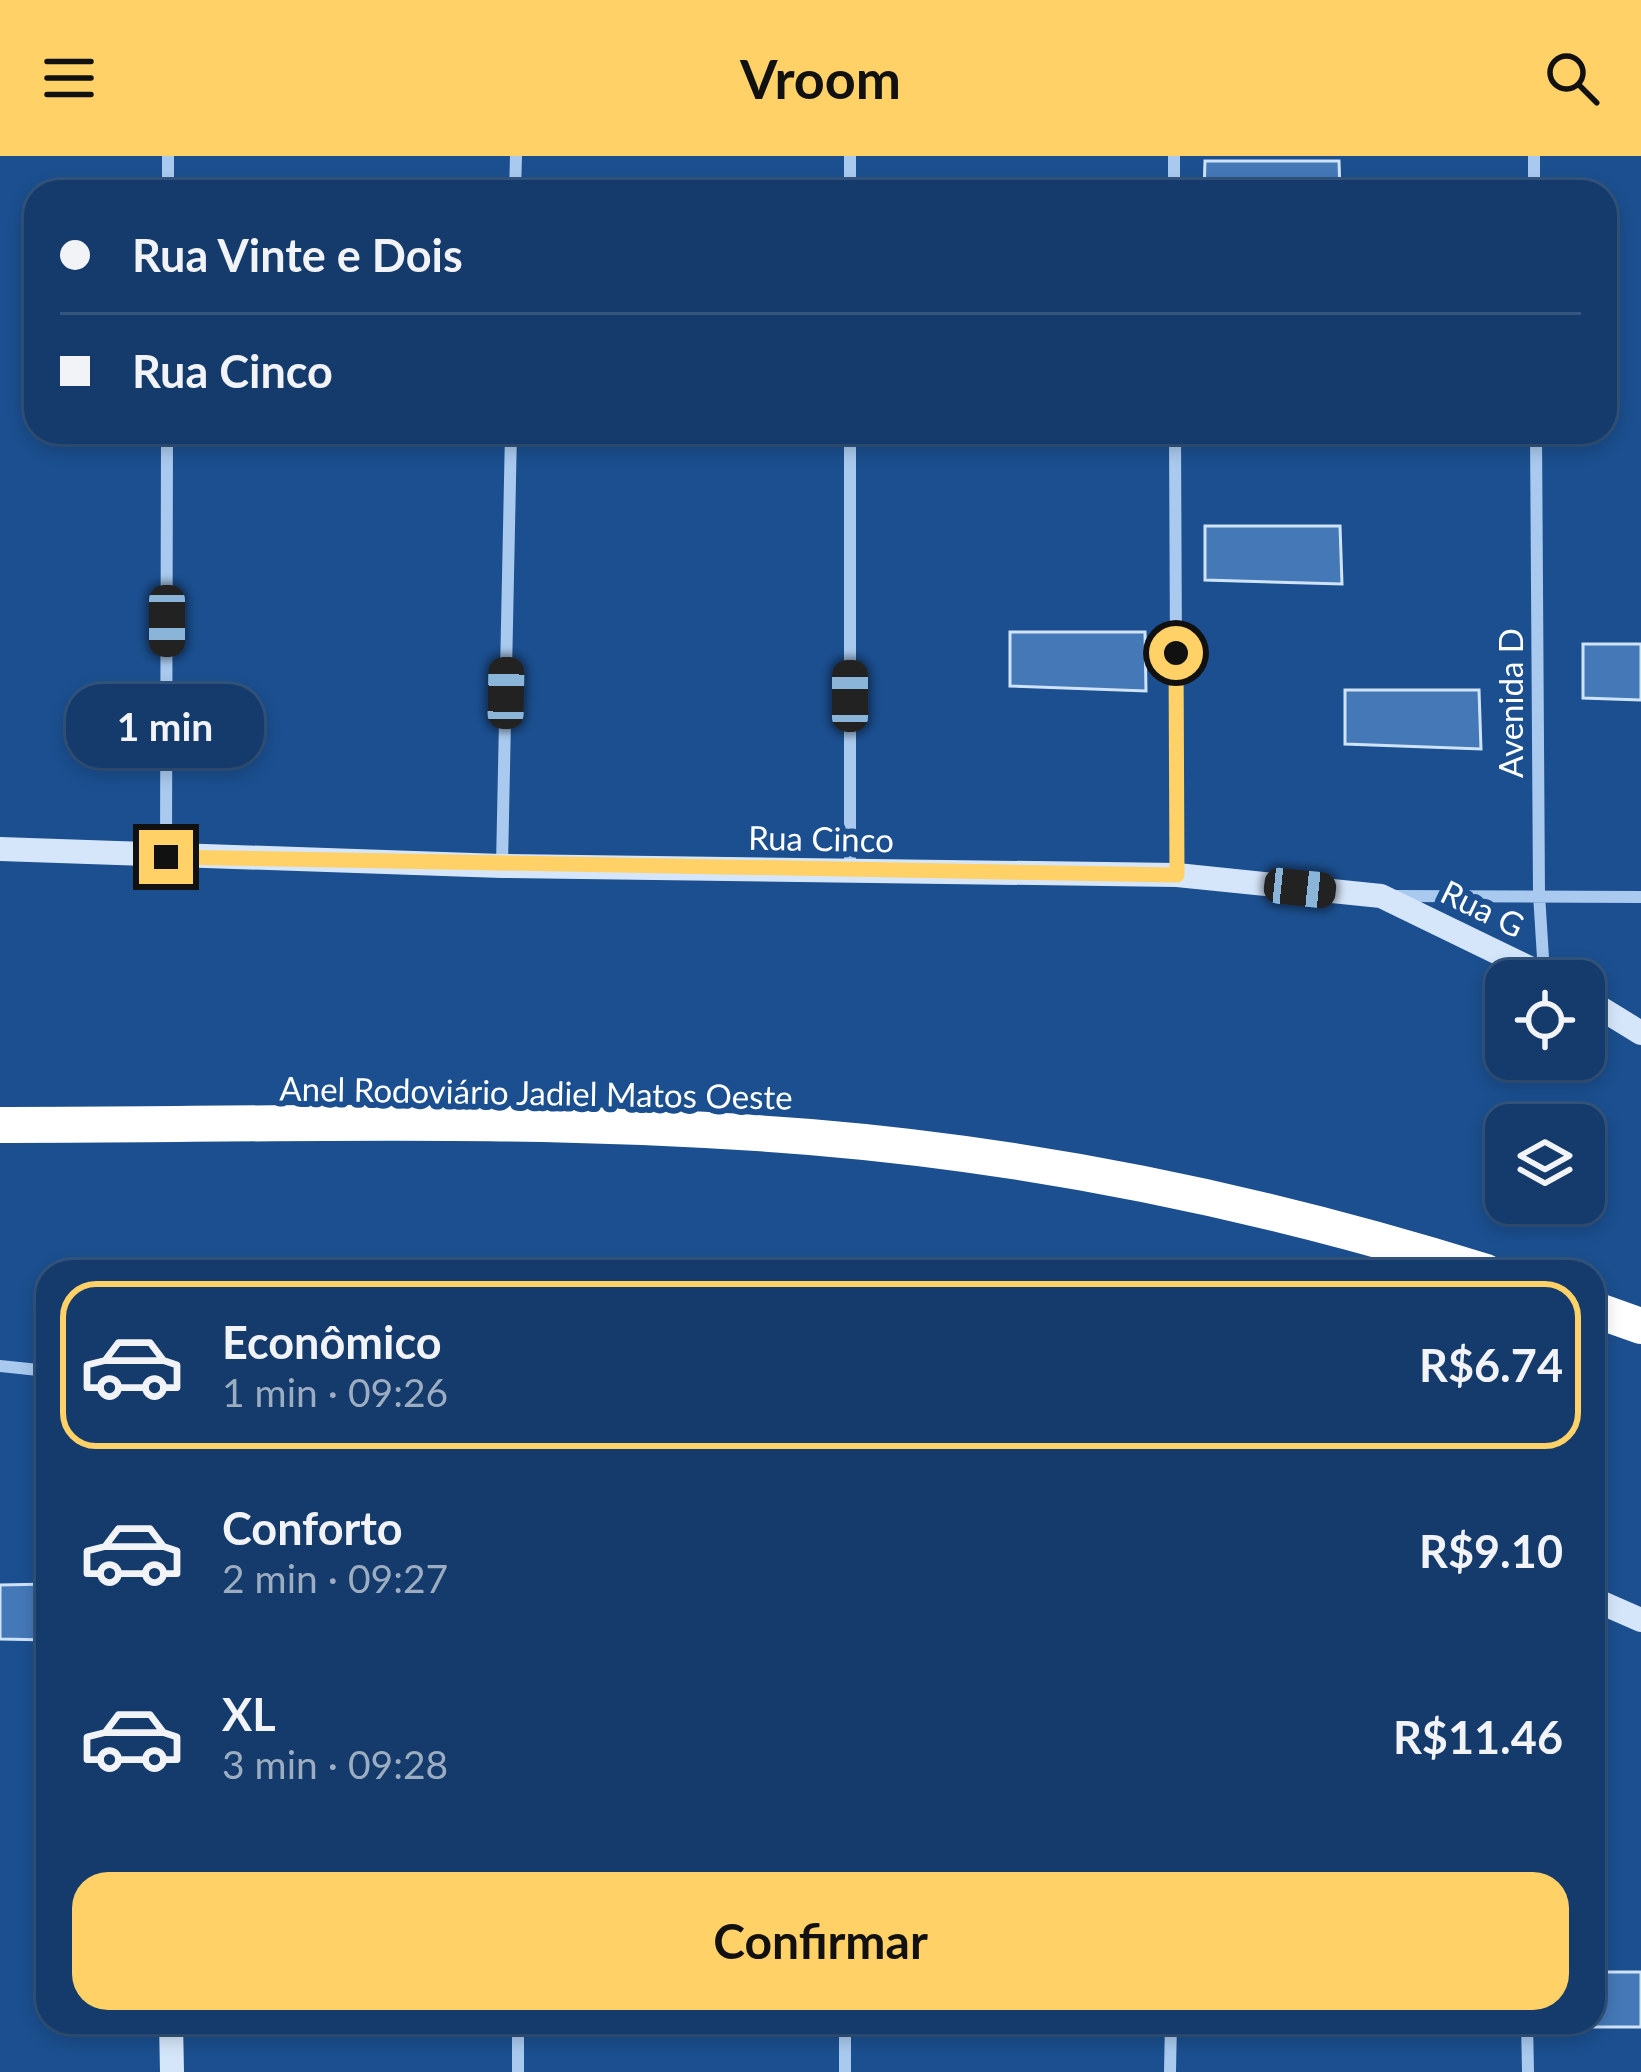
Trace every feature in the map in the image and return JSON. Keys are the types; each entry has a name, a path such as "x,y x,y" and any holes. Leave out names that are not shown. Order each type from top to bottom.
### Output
{"highway":[{"name":"Anel Rodoviário Jadiel Matos Oeste","path":"0,1125 631,1126 812,1137 1042,1165 1203,1196 1350,1229 1448,1260"},
{"path":"1605,1313 1641,1326"}],"street":[{"path":"166,857 167,444"},
{"path":"502,866 511,444"},
{"path":"850,444 850,872"},
{"path":"1175,444 1177,875"},
{"name":"Avenida D","path":"1536,444 1539,894 1548,960"},
{"name":"Rua Cinco","path":"0,849 502,866 1177,875 1382,896 1641,897"},
{"name":"Rua G","path":"1382,896 1513,960"},
{"path":"1605,1011 1641,1033"},
{"path":"0,1366 36,1370"},
{"path":"1605,1604 1641,1620"},
{"path":"171,2034 172,2072"},
{"path":"518,2034 518,2072"},
{"path":"845,2034 845,2072"},
{"path":"1170,2072 1171,2034"},
{"path":"1528,2034 1528,2072"}],"building":[{"path":"1205,161 1339,161 1340,180 1204,180"},
{"path":"1205,526 1340,526 1342,584 1205,580"},
{"path":"1010,632 1145,632 1146,691 1010,686"},
{"path":"1583,644 1641,644 1641,700 1583,698"},
{"path":"1345,690 1479,690 1481,749 1345,744"},
{"path":"36,1584 36,1640 0,1639 0,1585"},
{"path":"1605,1972 1641,1972 1641,2027 1605,2027"}],"route":[{"path":"166,857 1177,875 1176,653"}]}
